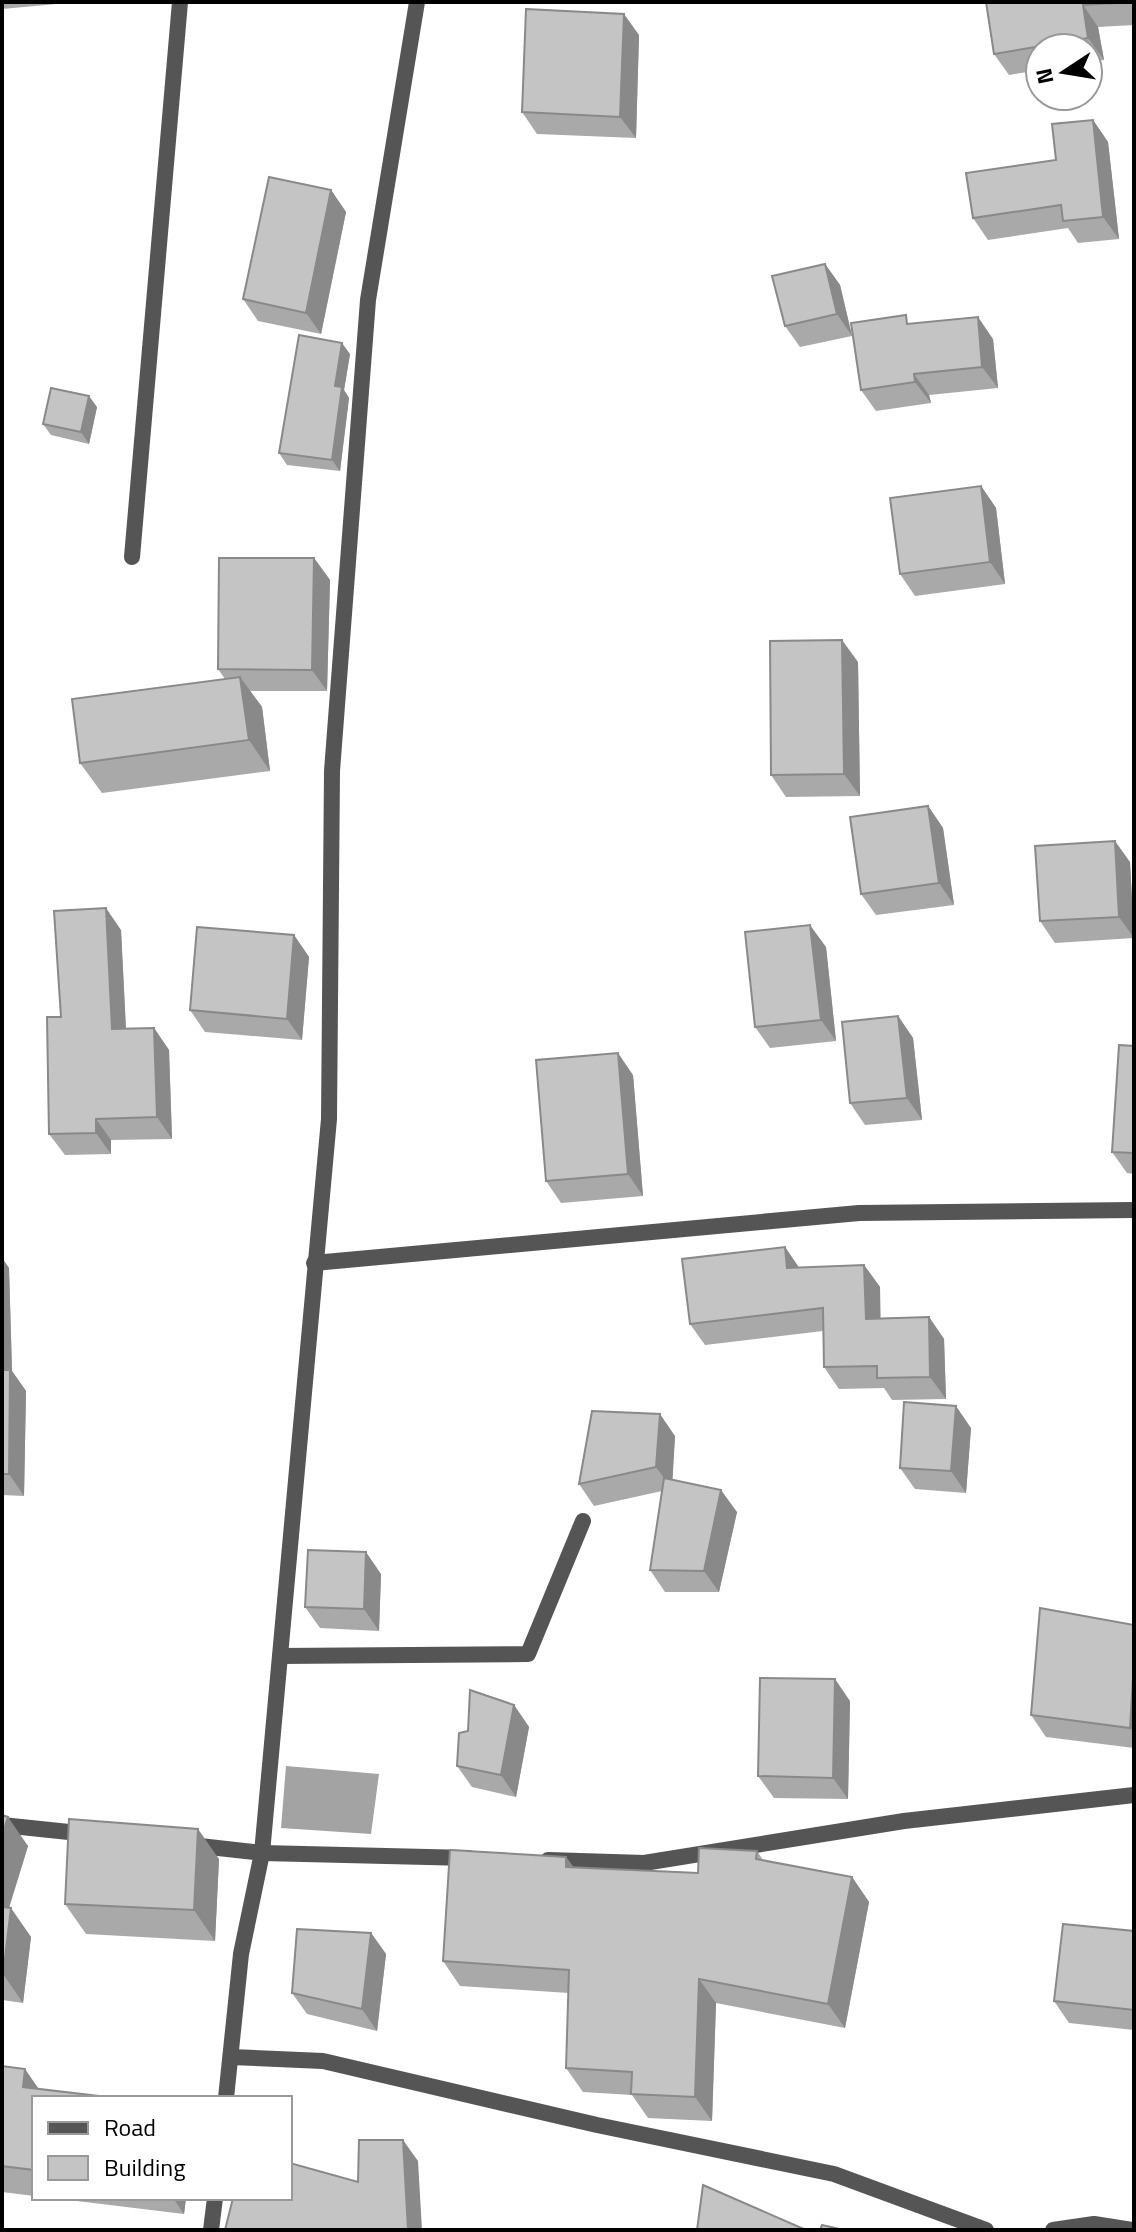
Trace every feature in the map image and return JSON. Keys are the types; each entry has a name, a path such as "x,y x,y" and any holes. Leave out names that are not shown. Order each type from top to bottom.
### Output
{"street":[{"path":"132,557 180,2"},
{"path":"226,2096 241,1954 262,1853 329,1119 332,771 368,300 417,2"},
{"path":"314,1263 859,1213 1134,1210"},
{"path":"280,1656 528,1654 583,1521"},
{"path":"533,1860 644,1863 904,1821 1134,1795"},
{"path":"2,1825 109,1836"},
{"path":"170,1843 262,1853 485,1858"},
{"path":"231,2057 323,2061 597,2125 834,2174 986,2230"},
{"path":"211,2230 215,2200"},
{"path":"1053,2230 1094,2224 1132,2230"}],"shaded area":[{"path":"286,1766 379,1774 371,1834 281,1828"}],"building":[{"path":"986,2 1134,2 1083,5 1087,32 1024,32 1024,49 994,54"},
{"path":"526,9 624,14 620,117 522,112"},
{"path":"1093,120 1103,217 1063,221 1061,205 973,218 966,173 1056,160 1052,124"},
{"path":"269,177 331,190 306,313 243,299"},
{"path":"825,264 837,314 785,326 772,276"},
{"path":"906,315 907,324 978,317 982,367 914,374 915,382 861,390 851,323"},
{"path":"299,335 342,343 335,386 342,387 332,460 279,453"},
{"path":"51,388 89,396 81,432 43,424"},
{"path":"981,486 990,562 900,574 890,498"},
{"path":"219,558 314,558 312,670 218,669"},
{"path":"842,640 844,774 771,775 770,641"},
{"path":"240,677 249,740 80,763 72,699"},
{"path":"928,806 939,883 861,894 850,817"},
{"path":"1115,841 1119,917 1040,921 1035,846"},
{"path":"106,908 112,1029 154,1028 157,1117 96,1119 96,1133 49,1134 47,1017 61,1017 54,911"},
{"path":"810,925 821,1020 755,1027 745,932"},
{"path":"197,927 294,935 287,1019 190,1010"},
{"path":"898,1016 907,1098 850,1103 842,1022"},
{"path":"1119,1045 1134,1046 1134,1153 1112,1152"},
{"path":"618,1053 628,1174 546,1181 536,1060"},
{"path":"785,1247 787,1268 864,1265 866,1319 929,1317 930,1377 877,1378 877,1366 824,1367 823,1308 690,1324 682,1259"},
{"path":"2,1370 10,1370 9,1474 2,1474"},
{"path":"904,1402 956,1406 951,1471 900,1468"},
{"path":"592,1411 660,1414 656,1467 579,1484"},
{"path":"664,1478 721,1490 704,1571 650,1570"},
{"path":"308,1550 366,1552 364,1609 305,1607"},
{"path":"1040,1608 1134,1625 1130,1728 1031,1715"},
{"path":"760,1678 835,1679 833,1778 758,1776"},
{"path":"470,1690 514,1705 501,1775 457,1766 459,1733 468,1731"},
{"path":"2,1815 8,1817 2,1836"},
{"path":"69,1819 198,1829 194,1910 65,1904"},
{"path":"699,1848 757,1851 756,1859 852,1877 828,2004 699,1979 695,2097 631,2094 632,2072 566,2068 569,1970 443,1961 450,1850 566,1857 566,1867 698,1873"},
{"path":"2,1907 11,1908 3,1974 2,1974"},
{"path":"1063,1924 1134,1931 1134,2010 1054,2001"},
{"path":"297,1929 371,1933 362,2009 292,1993"},
{"path":"2,2066 25,2069 23,2087 99,2096 32,2096 32,2170 2,2166"},
{"path":"359,2140 403,2140 408,2230 225,2230 232,2200 292,2200 292,2164 358,2182"},
{"path":"703,2185 806,2230 697,2230"},
{"path":"822,2225 844,2230 820,2230"}]}
